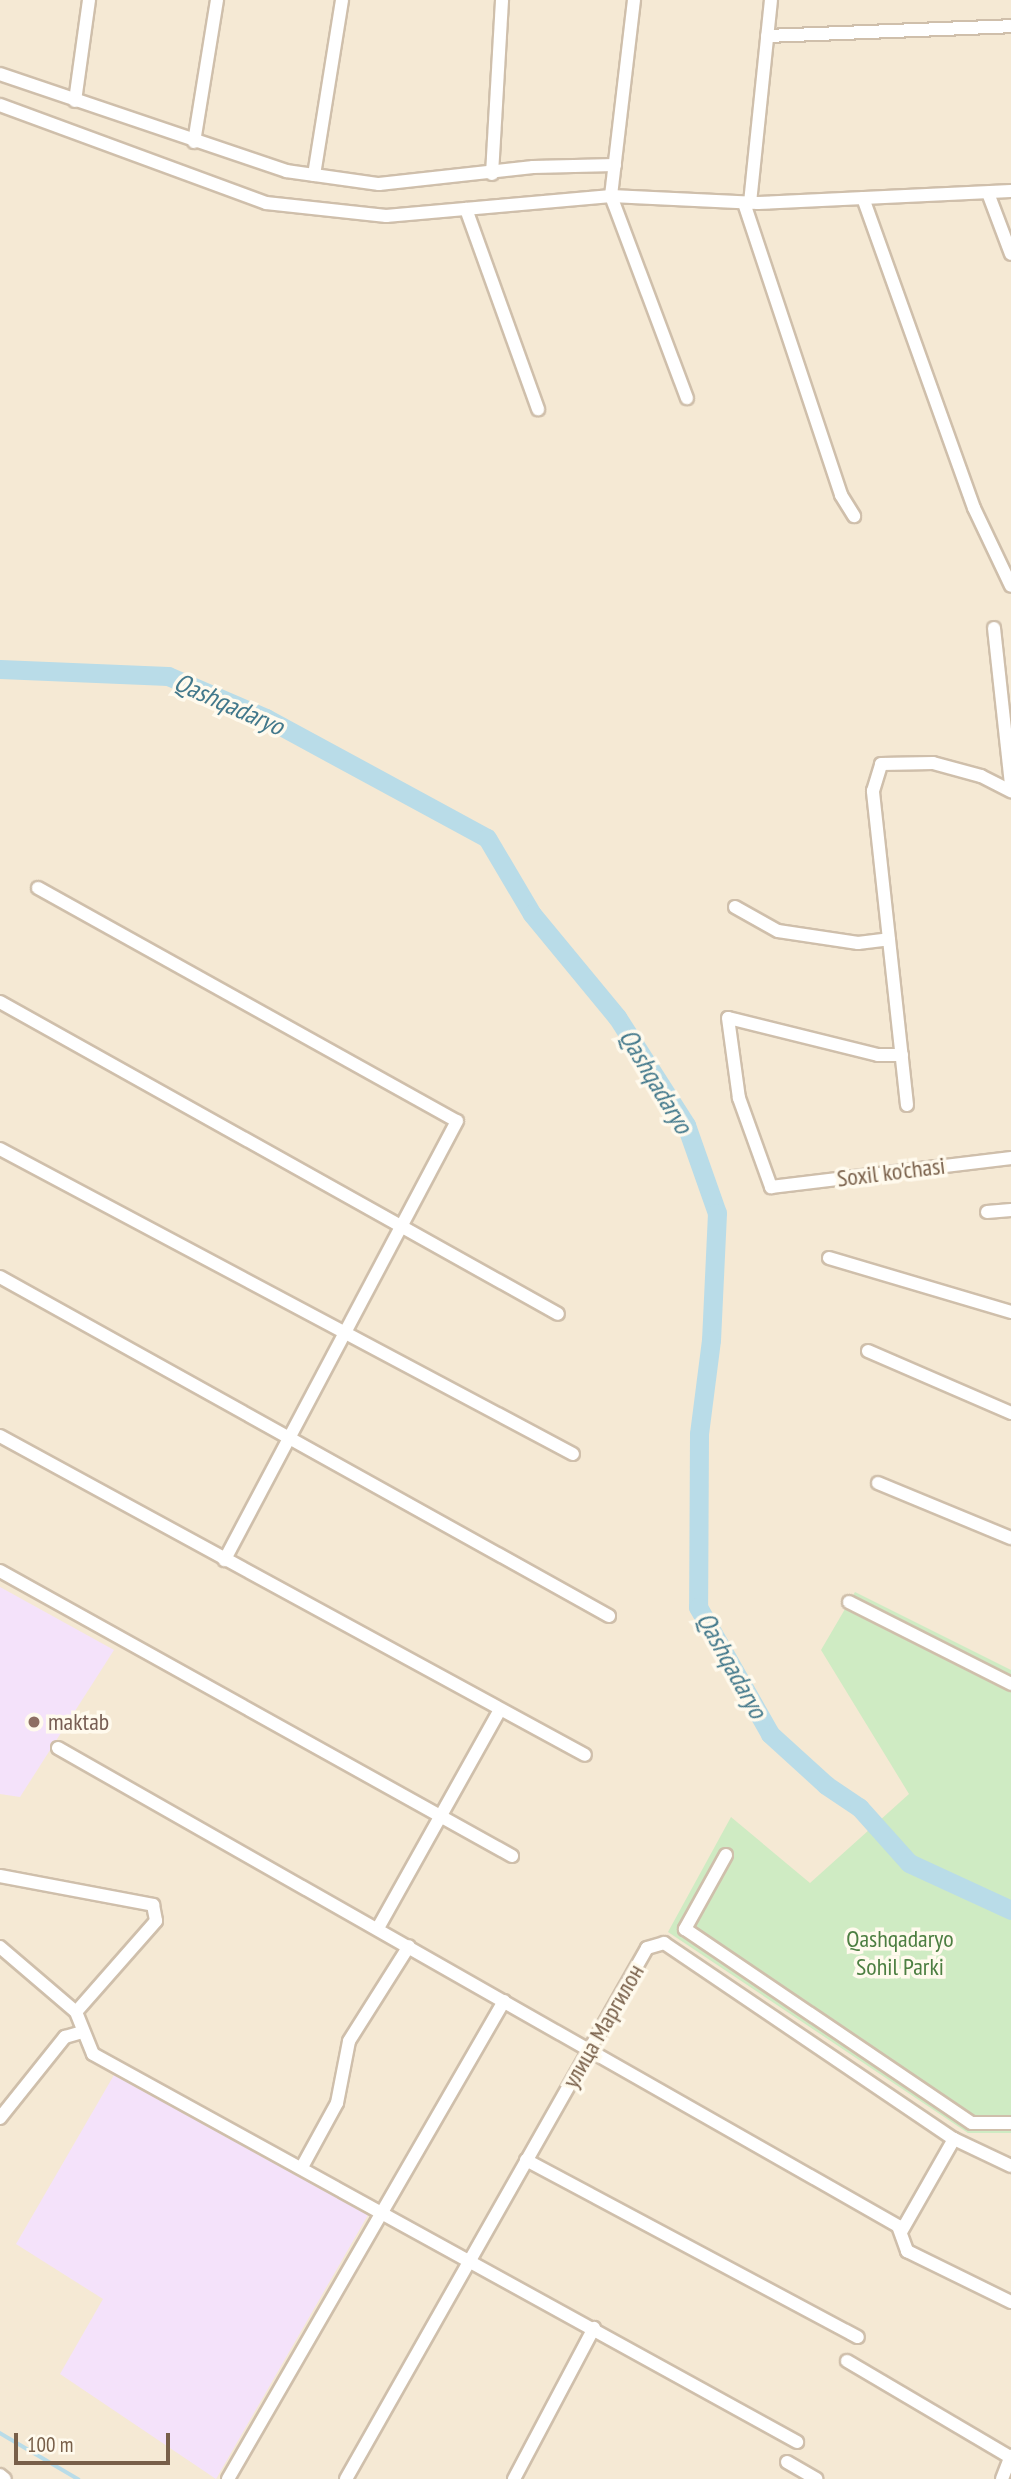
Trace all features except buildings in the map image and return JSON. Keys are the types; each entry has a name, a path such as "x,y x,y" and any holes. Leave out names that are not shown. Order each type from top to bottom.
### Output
{"street":[{"path":"75,101 89,0"},
{"path":"194,142 216,0"},
{"path":"314,175 342,0"},
{"path":"492,174 502,0"},
{"path":"634,0 611,196 687,398"},
{"path":"771,0 747,203 841,495 854,516"},
{"path":"767,36 1011,26"},
{"path":"0,74 286,171 379,184 492,174 533,167 615,165"},
{"path":"0,105 266,203 386,216 611,196 747,203 1011,191"},
{"path":"988,193 1011,254"},
{"path":"863,198 974,508 1011,586"},
{"path":"466,209 538,409"},
{"path":"994,628 1006,686 1011,785"},
{"path":"907,1105 873,791 881,765 933,763 981,776 1011,791"},
{"path":"38,888 457,1121 225,1560"},
{"path":"735,907 778,931 858,943 889,939"},
{"path":"0,1002 558,1314"},
{"name":"Soxil ko'chasi","path":"901,1055 878,1055 728,1018 739,1098 771,1187 1011,1158"},
{"path":"0,1149 342,1335 573,1454"},
{"path":"987,1212 1011,1210"},
{"path":"830,1258 1011,1312"},
{"path":"0,1277 608,1616"},
{"path":"868,1351 1011,1413"},
{"path":"0,1436 585,1755"},
{"path":"878,1483 1011,1538"},
{"path":"0,1572 512,1856"},
{"path":"849,1602 1011,1685"},
{"path":"378,1928 500,1710"},
{"path":"58,1748 898,2226 907,2250 1011,2302"},
{"path":"726,1856 685,1929 972,2123 1011,2123"},
{"path":"0,1876 153,1905 156,1921 76,2012"},
{"name":"улица Маргилон","path":"346,2479 648,1948 664,1943 954,2139 1011,2166"},
{"path":"302,2167 337,2103 349,2041 410,1946"},
{"path":"0,1947 76,2012 93,2054 302,2167 382,2215 470,2258 797,2442"},
{"path":"228,2479 503,2001"},
{"path":"0,2118 65,2037 82,2032"},
{"path":"901,2232 954,2139"},
{"path":"526,2160 858,2337"},
{"path":"513,2479 594,2328"},
{"path":"846,2361 1011,2456 1002,2479"},
{"path":"786,2462 816,2479"},
{"path":"0,2475 5,2479"}],"shaded area":[{"path":"0,0 1011,0 1011,2479 0,2479"},
{"name":"maktab","path":"0,1587 114,1650 20,1797 0,1794"},
{"path":"114,2075 368,2215 216,2479 60,2374 103,2299 16,2244"}],"green space":[{"name":"Qashqadaryo Sohil Parki","path":"855,1592 1011,1670 1011,2133 968,2133 668,1932 731,1817 810,1883 909,1794 821,1650"}],"waterway":[{"name":"Qashqadaryo","path":"0,669 168,676 266,718 487,838 532,914 617,1017 686,1125 717,1213 711,1340 699,1434 698,1607 770,1734 826,1785 859,1807 909,1863 1011,1910"},
{"path":"0,2433 78,2479"}],"place":[{"name":"maktab","path":"34,1722"}]}
